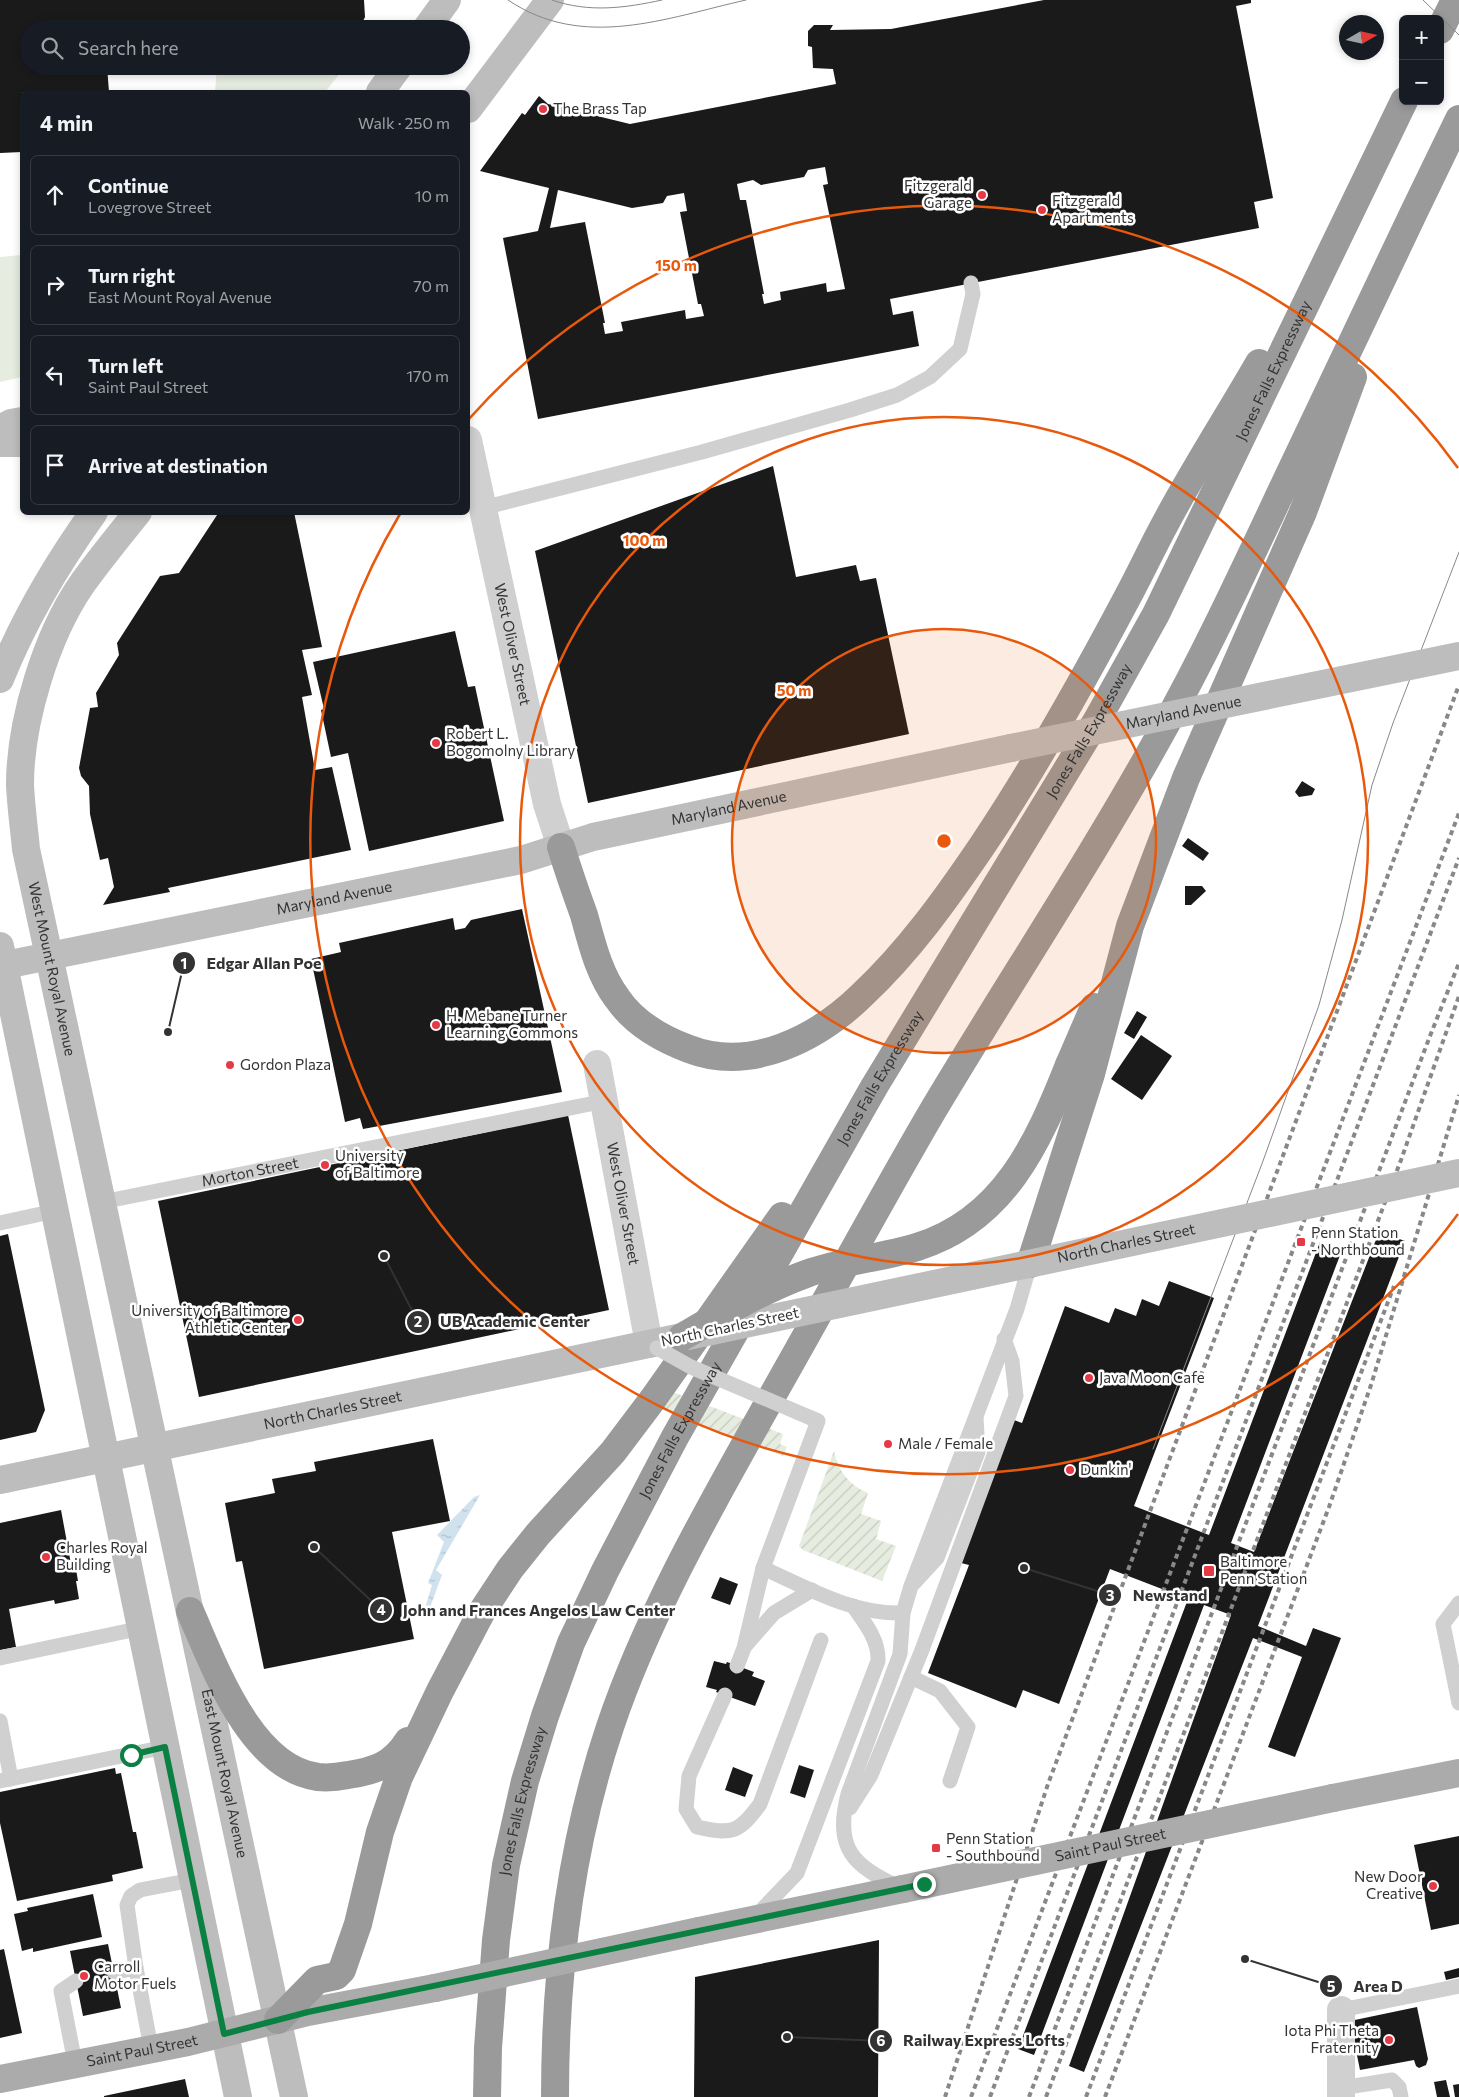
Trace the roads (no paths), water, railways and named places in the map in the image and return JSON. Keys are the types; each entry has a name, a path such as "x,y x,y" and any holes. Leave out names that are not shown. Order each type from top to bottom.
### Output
{"highway":[{"path":"1444,22 1455,0"},
{"name":"Jones Falls Expressway","path":"487,2097 488,2048 496,1940 506,1865 525,1781 544,1716 571,1643 605,1571 675,1436 874,1087 1097,720 1156,614 1402,105"},
{"path":"555,2097 555,2036 573,1872 591,1794 609,1731 632,1666 668,1590 740,1454 931,1115 1159,737 1214,633 1459,119"},
{"path":"561,847 592,946 611,990 619,1002 652,1032 675,1044 704,1055 729,1058 759,1054 778,1049 807,1036 861,997 897,960 949,895 1008,807 1105,639 1166,521 1356,198"},
{"path":"1030,1264 1080,1070 1130,926 1186,778 1303,512 1412,216"},
{"path":"662,1343 741,1302 807,1273 918,1246 957,1230 990,1204 1013,1177 1032,1150 1050,1112 1080,1070"},
{"path":"278,2020 317,1980 336,1976 342,1970 358,1924 380,1832 399,1776 440,1691 481,1613 510,1569 550,1521 613,1452 653,1399 874,1087"},
{"path":"190,1611 234,1706 251,1733 278,1759 301,1772 318,1777 336,1777 366,1772 385,1765 403,1748 440,1691"}],"main road":[{"path":"433,20 447,0"},
{"path":"470,106 550,0"},
{"path":"381,90 392,75"},
{"path":"0,429 11,423 20,421"},
{"path":"0,443 20,443"},
{"path":"0,679 14,643 40,593 92,515"},
{"name":"West Mount Royal Avenue","path":"136,515 81,585 61,621 48,650 32,702 25,738 20,785 26,849 155,1448"},
{"name":"Maryland Avenue","path":"1,959 48,955 521,860 593,837 1011,748 1459,656"},
{"path":"1,959 107,1458 238,2097"},
{"name":"North Charles Street","path":"0,1480 662,1343 1459,1173"},
{"name":"East Mount Royal Avenue","path":"155,1448 294,2097"},
{"name":"Saint Paul Street","path":"0,2079 224,2034 278,2020 753,1919 1459,1773"}],"street":[{"name":"West Oliver Street","path":"470,449 547,804 561,847"},
{"name":"West Oliver Street","path":"597,1064 662,1343"},
{"path":"1341,2092 1342,2010"}],"lane":[{"path":"483,508 702,452 897,395 930,377 960,349 974,294 971,283"},
{"name":"Morton Street","path":"102,1202 605,1101"},
{"path":"0,1223 55,1211"},
{"path":"903,1889 867,1870 852,1857 845,1841 842,1825 848,1794 900,1654 903,1613 911,1586 1017,1309 1030,1264"},
{"path":"842,1825 852,1802 871,1775 911,1677 1016,1396 1012,1361 1004,1339"},
{"path":"662,1343 691,1367 818,1421 762,1568 744,1648 736,1666"},
{"path":"762,1568 853,1606 884,1614 903,1613"},
{"path":"744,1648 774,1612 812,1590"},
{"path":"1459,1603 1443,1624 1459,1703"},
{"path":"753,1919 796,1873 878,1661 879,1649 853,1606"},
{"path":"0,1658 142,1628"},
{"path":"725,1695 689,1776 686,1809 697,1827 722,1832 738,1828 750,1818 760,1804 821,1640"},
{"path":"911,1677 940,1691 968,1727 950,1781"},
{"path":"0,1721 6,1780 165,1747"},
{"path":"151,2048 136,1968 127,1905 131,1896 140,1890 192,1880"},
{"path":"114,1972 136,1968"},
{"path":"75,2063 61,1991 76,1981"},
{"path":"1342,2010 1459,1986"},
{"path":"1341,2092 1392,2080 1399,2087 1401,2097"}],"water":[{"path":"480,1495 436,1570 442,1575 426,1618 422,1618 432,1585 428,1583 444,1542 437,1535 474,1497"}],"tram line":[{"path":"508,0 536,15 566,24 595,27 625,26 655,21 746,0"},
{"path":"552,0 580,7 593,8 621,7 662,0"},
{"path":"1423,0 1459,35"},
{"path":"1153,1449 1263,1161 1319,1005 1342,920 1372,785 1393,723 1459,552"}],"railway":[{"path":"945,2097 1048,1784 1459,685"},
{"path":"971,2097 1459,813"},
{"path":"990,2097 1459,858"},
{"path":"1029,2097 1459,963"},
{"path":"1046,2097 1401,1160 1459,996"},
{"path":"1105,2097 1329,1507 1371,1385 1459,1095"},
{"path":"1086,2097 1394,1286"}],"place":[{"name":"The Brass Tap","path":"543,109"},
{"name":"Fitzgerald Garage","path":"982,195"},
{"name":"Fitzgerald Apartments","path":"1042,210"},
{"name":"Robert L. Bogomolny Library","path":"436,743"},
{"name":"H. Mebane Turner Learning Commons","path":"436,1025"},
{"name":"Edgar Allan Poe","path":"168,1032"},
{"name":"Gordon Plaza","path":"230,1065"},
{"name":"University of Baltimore","path":"325,1165"},
{"name":"Penn Station - Northbound","path":"1301,1242"},
{"name":"UB Academic Center","path":"384,1256"},
{"name":"University of Baltimore Athletic Center","path":"298,1320"},
{"name":"Java Moon Cafe","path":"1089,1378"},
{"name":"Male / Female","path":"888,1444"},
{"name":"Dunkin'","path":"1070,1470"},
{"name":"John and Frances Angelos Law Center","path":"314,1547"},
{"name":"Charles Royal Building","path":"46,1557"},
{"name":"Newstand","path":"1024,1568"},
{"name":"Baltimore Penn Station","path":"1209,1571"},
{"name":"Penn Station - Southbound","path":"936,1848"},
{"name":"New Door Creative","path":"1433,1886"},
{"name":"Area D","path":"1245,1959"},
{"name":"Carroll Motor Fuels","path":"84,1976"},
{"name":"Railway Express Lofts","path":"787,2037"},
{"name":"Iota Phi Theta Fraternity","path":"1389,2040"}]}
